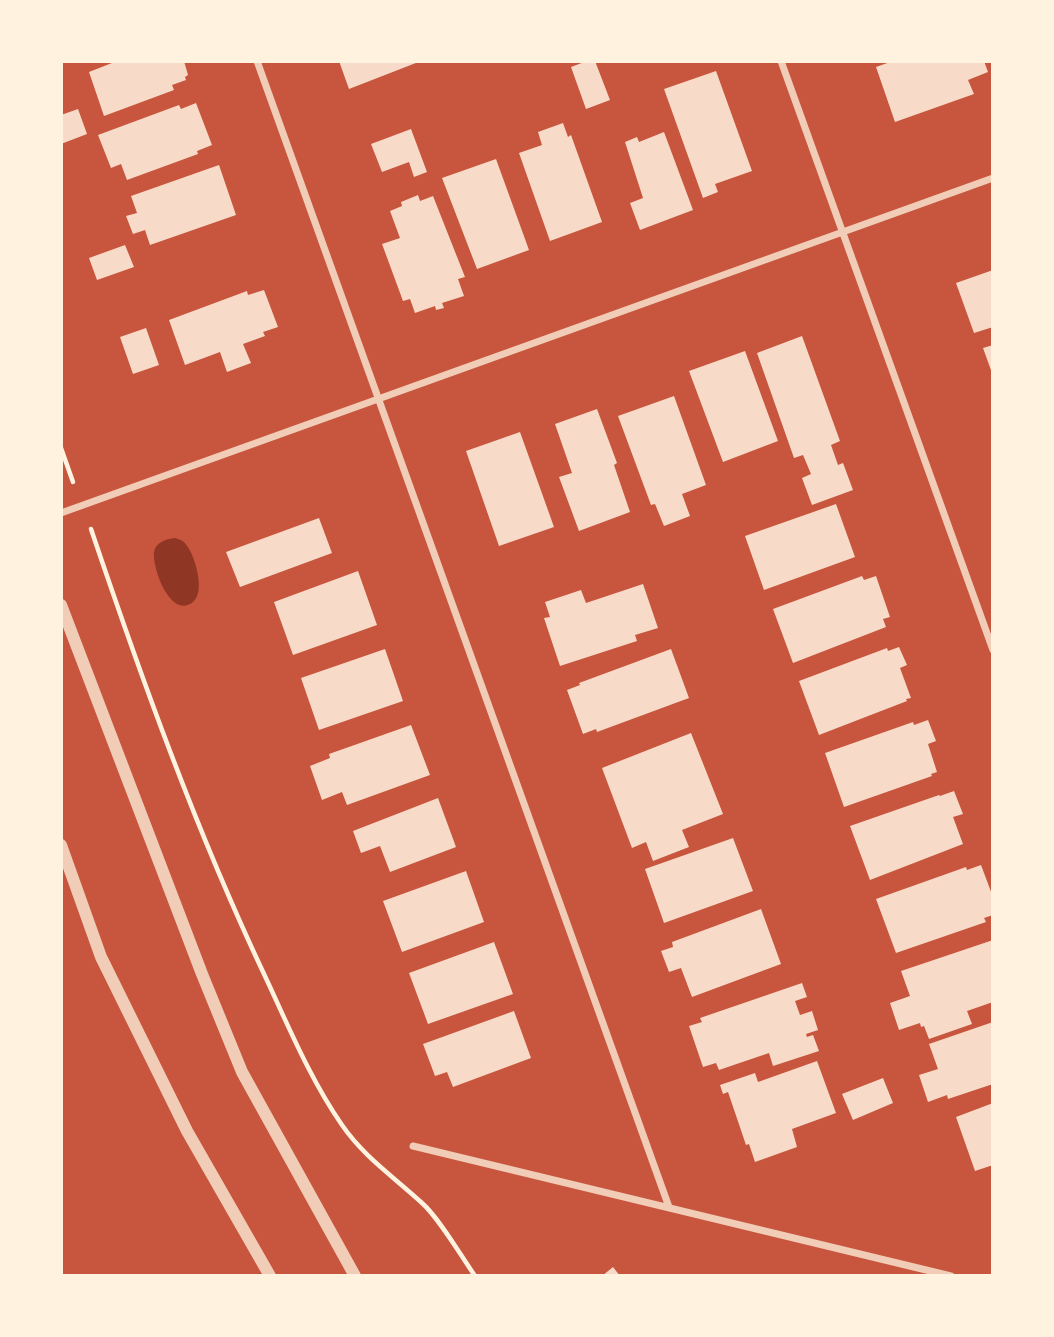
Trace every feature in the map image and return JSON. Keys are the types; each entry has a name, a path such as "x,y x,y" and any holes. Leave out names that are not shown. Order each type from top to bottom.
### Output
{"street":[{"path":"257,61 669,1207"},
{"path":"781,61 993,650"},
{"path":"61,513 993,178"},
{"path":"61,605 242,1072 355,1276"},
{"path":"61,845 101,957 187,1131 270,1276"},
{"path":"413,1146 951,1276"}],"path":[{"path":"61,448 70,473"},
{"path":"91,530 183,787 237,916 297,1043 349,1135 384,1171 424,1204 475,1276"}],"shaded area":[{"path":"175,538 188,547 198,572 197,597 185,606 177,604 164,589 154,559 159,543"}],"building":[{"path":"117,61 184,61 188,75 186,80 172,85 174,90 104,116 89,72"},
{"path":"339,61 421,61 349,89"},
{"path":"595,61 610,100 586,109 571,67"},
{"path":"893,61 984,61 988,72 968,80 974,94 895,122 876,67"},
{"path":"716,71 752,171 715,184 718,192 703,198 664,89"},
{"path":"196,103 212,145 197,151 198,154 127,180 121,164 111,168 98,135 179,105 181,109"},
{"path":"78,109 87,134 61,144 61,115"},
{"path":"563,123 568,137 571,135 602,222 550,241 519,153 542,145 538,132"},
{"path":"411,129 427,172 414,177 409,162 382,172 371,144"},
{"path":"664,132 693,210 640,230 630,203 643,198 625,142 637,137 639,142"},
{"path":"496,159 529,250 477,269 442,178"},
{"path":"219,165 236,215 150,245 145,230 133,234 126,216 137,213 131,196"},
{"path":"418,195 420,201 433,196 465,277 458,279 464,296 442,303 444,308 436,310 435,306 415,313 410,299 403,301 382,244 400,238 390,211 402,206 401,202"},
{"path":"125,245 134,267 97,280 89,258"},
{"path":"993,270 993,327 974,333 956,283"},
{"path":"264,290 278,327 263,332 265,336 243,344 251,363 227,372 220,352 185,365 169,320 247,291 248,295"},
{"path":"146,328 159,365 133,374 120,337"},
{"path":"802,336 840,441 831,445 838,465 843,463 853,490 812,505 802,478 811,474 803,455 794,458 757,353"},
{"path":"993,345 993,373 992,373 983,348"},
{"path":"745,351 778,441 723,462 689,371"},
{"path":"674,396 706,485 682,494 690,516 664,526 655,504 651,505 618,416"},
{"path":"597,409 617,463 614,465 630,512 579,531 559,477 572,473 555,424"},
{"path":"520,432 554,527 499,546 466,451"},
{"path":"836,504 855,557 764,590 745,536"},
{"path":"319,518 332,553 240,587 226,552"},
{"path":"358,571 377,625 293,655 274,602"},
{"path":"862,576 864,580 876,576 890,617 883,619 886,627 793,663 773,609"},
{"path":"643,584 658,628 635,635 637,641 560,666 544,618 550,617 545,602 581,590 586,603"},
{"path":"899,647 907,665 900,668 911,698 819,735 799,681 887,648 888,651"},
{"path":"385,649 403,701 319,730 301,678"},
{"path":"671,649 689,698 597,732 596,729 583,734 567,690 580,685 579,683"},
{"path":"928,720 936,741 928,744 937,772 844,807 825,753 913,722 914,725"},
{"path":"411,725 430,775 347,805 342,792 322,800 310,766 330,758 329,754"},
{"path":"691,733 723,814 682,830 689,847 653,861 646,842 632,848 602,768"},
{"path":"954,791 963,814 953,817 963,844 870,880 850,826"},
{"path":"438,798 456,847 390,872 380,846 361,853 353,831"},
{"path":"733,838 753,891 664,923 645,869"},
{"path":"981,865 993,897 993,915 984,918 986,922 896,953 876,899 966,867 967,870"},
{"path":"466,871 484,922 402,952 383,901"},
{"path":"761,909 781,964 692,997 681,968 669,972 661,951 673,947 672,942"},
{"path":"993,940 993,1002 967,1011 972,1024 929,1039 920,1023 899,1030 890,1003 910,996 901,971"},
{"path":"494,942 513,994 428,1024 409,973"},
{"path":"802,983 807,997 795,1001 800,1015 812,1011 818,1030 806,1034 807,1037 813,1035 819,1051 773,1066 769,1053 719,1070 716,1063 703,1067 689,1026 702,1022 700,1018"},
{"path":"514,1011 531,1058 453,1087 447,1072 435,1076 423,1044"},
{"path":"993,1022 993,1084 948,1099 947,1095 928,1102 919,1075 938,1069 929,1044"},
{"path":"817,1061 836,1113 792,1129 797,1147 755,1162 749,1144 746,1145 728,1092 723,1094 720,1085 755,1073 758,1082"},
{"path":"883,1078 893,1103 853,1120 842,1094"},
{"path":"993,1103 993,1165 975,1171 956,1117"},
{"path":"613,1267 620,1276 602,1276"}]}
